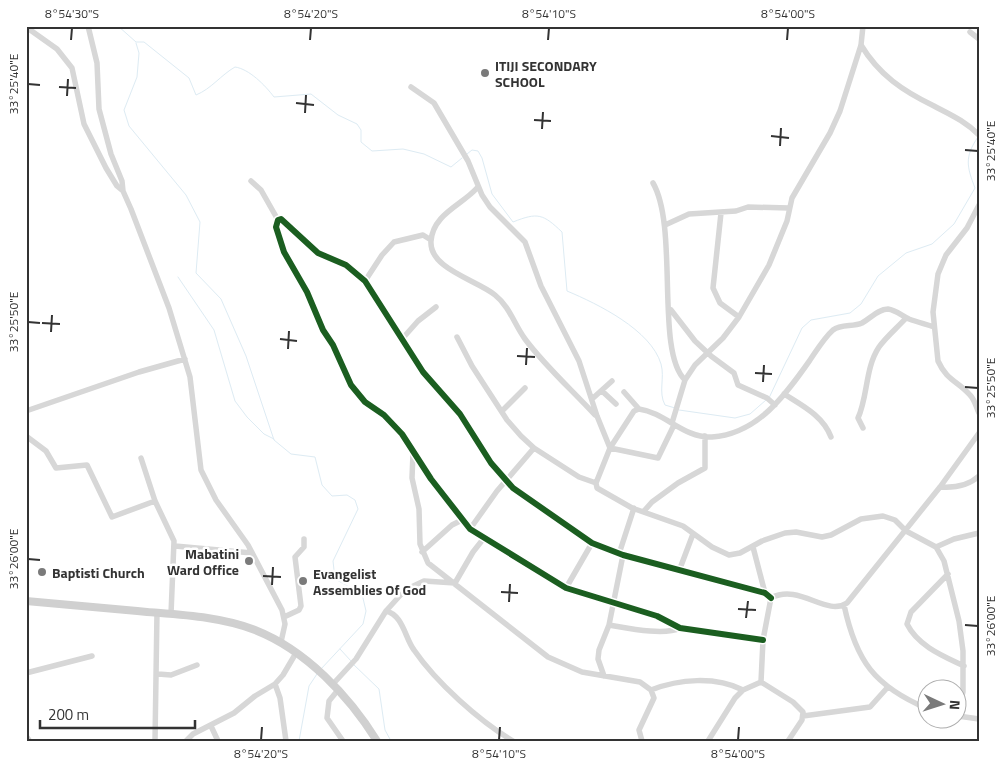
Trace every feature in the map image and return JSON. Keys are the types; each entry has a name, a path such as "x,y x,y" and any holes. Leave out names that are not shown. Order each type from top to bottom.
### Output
{"main road":[{"path":"26,601 157,612 230,622 257,631 281,642 335,687 377,741"}],"street":[{"path":"26,26 57,49 72,68 84,124 114,181 123,191"},
{"path":"88,26 97,63 100,116 111,154 122,181 123,191 155,271 185,359 192,391 201,470 216,500 243,536 284,617 285,624 281,642"},
{"path":"610,448 658,458 673,424 685,380 706,352 723,338 738,318 769,265 792,198 830,133 840,110 861,44 863,26"},
{"path":"970,32 979,39"},
{"path":"861,44 868,56 891,82 936,108 956,116 977,134"},
{"path":"411,87 434,102 468,161 477,188 490,207 525,242 541,286 574,350 592,399 596,416 610,448"},
{"path":"251,180 260,190 278,220 276,227 284,252 307,292 323,330 333,345 351,384 365,402 395,426 410,444 414,453 470,529 566,588 657,616 680,628 763,640"},
{"path":"653,183 660,197 665,225 673,351 678,372 685,380"},
{"path":"477,188 468,198 448,210 431,240 433,253 442,265 488,290 500,300 511,313 528,343 596,416"},
{"path":"979,205 971,221 946,255 934,290 934,327 941,367 952,382 970,395 979,413"},
{"path":"665,225 689,214 721,213 748,207 789,208"},
{"path":"721,213 712,288 720,303 738,318"},
{"path":"278,220 281,219 294,229 318,253 346,265 365,281 423,372 460,414 491,463 506,481 592,544 621,555 764,593 771,598 791,594 830,606 844,605 906,531 979,433"},
{"path":"365,281 382,255 394,242 423,235 431,240"},
{"path":"402,340 418,321 436,307"},
{"path":"669,308 687,332 706,352 734,373 738,385 771,401"},
{"path":"624,392 639,409 673,424 682,431 705,436 726,434 748,426 771,401 784,394 822,343 837,327 862,323 876,313 887,309 906,318 934,327"},
{"path":"863,428 858,418 864,407 872,363 880,345 906,318"},
{"path":"457,336 469,361 521,436 534,448 579,477 596,483"},
{"path":"26,411 139,372 185,359"},
{"path":"592,399 612,381"},
{"path":"502,411 525,388"},
{"path":"602,392 616,404"},
{"path":"784,394 812,412 828,429 831,437"},
{"path":"639,409 634,411 610,448 596,483 597,488 634,508 683,526 726,555 740,553 762,541 792,532 816,537 826,536 861,519 876,516 890,517 906,531 936,547 941,554 948,574 959,622 964,666 963,680"},
{"path":"26,436 46,451 56,468 87,465 112,517 154,501"},
{"path":"644,511 652,502 666,494 678,483 705,468 705,436"},
{"path":"470,529 506,481 534,448"},
{"path":"414,453 412,478 418,502 422,552 428,563 455,583 506,627 548,657 582,672 640,682 651,690 654,698 639,730 642,741"},
{"path":"141,458 154,501 170,530 175,546 171,614"},
{"path":"940,487 956,487 970,483 979,476"},
{"path":"604,676 598,659 598,650 609,625 621,555 634,508"},
{"path":"422,552 452,525 462,520"},
{"path":"936,547 954,539 979,533"},
{"path":"680,571 693,534"},
{"path":"455,583 484,538"},
{"path":"284,617 298,610 301,606 295,557 304,547 304,539"},
{"path":"566,588 592,544"},
{"path":"175,546 252,553"},
{"path":"753,547 764,593"},
{"path":"948,574 911,612 907,624 911,632 929,648 964,666"},
{"path":"343,741 326,718 328,701 335,687 356,659 386,611 405,590 419,582 455,583"},
{"path":"761,682 763,640 771,598"},
{"path":"844,605 847,625 856,648 873,674 887,688 918,704"},
{"path":"386,611 396,616 413,648 437,677 474,712 513,741"},
{"path":"155,741 158,674 157,612"},
{"path":"609,625 671,631 680,628"},
{"path":"186,741 193,734 242,708 255,696 275,684 283,675 296,653"},
{"path":"26,673 92,656"},
{"path":"158,674 171,674 197,665"},
{"path":"651,690 667,684 694,681 727,683 742,690"},
{"path":"708,741 742,690 758,685 761,682"},
{"path":"761,682 800,708 802,716 799,726 788,741"},
{"path":"275,684 280,698 286,741"},
{"path":"802,716 870,707 876,703 887,688"},
{"path":"211,726 218,741"}],"waterway":[{"path":"118,26 136,42 144,42 189,78 196,95 235,67 240,68 251,74 274,97 311,94 338,115 357,124 361,130 361,142 372,151 403,149 424,154 451,167 462,158"},
{"path":"136,43 139,53 137,77 124,110 129,126 186,195 200,222 196,273 221,299 246,356 274,440 291,454 315,457 322,485 332,496 347,495 355,500 358,509 333,561 335,579 362,594 366,611 363,624 321,669"},
{"path":"769,398 802,328 811,320 850,313 861,304 878,276 906,253 932,244 954,224 975,188 968,162 971,150 978,137"},
{"path":"467,154 472,150 478,151 482,158 492,194 513,222 540,216 550,221 562,232 567,291 608,311 635,329 646,340 661,364 662,395 665,405 675,408"},
{"path":"178,277 214,330 235,401 247,417 264,434 274,439"},
{"path":"679,410 735,418 750,414 766,400"},
{"path":"340,649 351,661"},
{"path":"353,664 379,689 385,730 391,741"},
{"path":"299,741 309,686 317,674"}],"cycle path":[{"path":"763,640 680,628 657,616 566,588 470,529 431,479 402,434 384,415 365,402 351,385 333,345 323,330 307,292 284,252 276,227 278,220 281,219 318,253 346,265 365,281 423,372 460,414 491,463 513,488 592,543 623,555 765,593 771,598"}],"place":[{"name":"ITIJI SECONDARY SCHOOL","path":"485,73"},
{"name":"Mabatini Ward Office","path":"249,561"},
{"name":"Baptisti Church","path":"42,572"},
{"name":"Evangelist Assemblies Of God","path":"303,581"}]}
